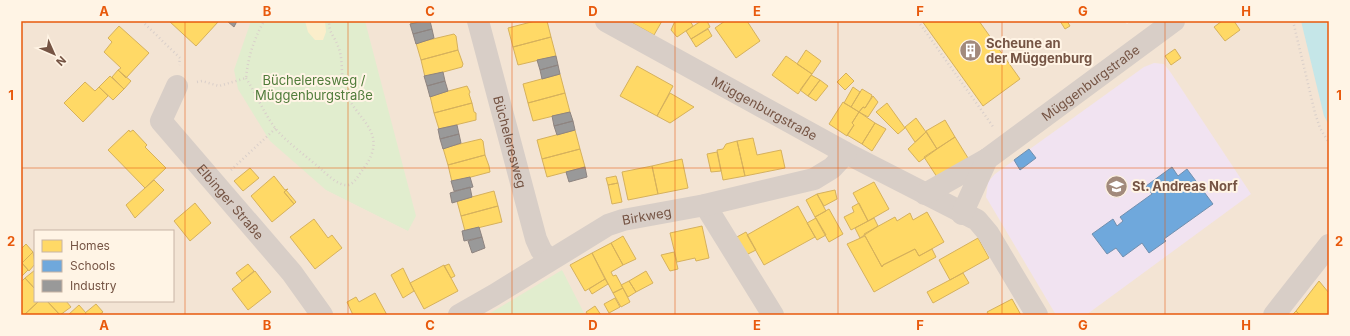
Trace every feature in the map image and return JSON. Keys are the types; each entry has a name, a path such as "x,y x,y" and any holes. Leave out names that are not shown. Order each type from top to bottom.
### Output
{"street":[{"name":"Bücheleresweg","path":"478,21 536,239 541,250 549,260"},
{"name":"Müggenburgstraße","path":"606,21 846,153 962,214 977,220 988,232 1037,315"},
{"name":"Müggenburgstraße","path":"925,194 987,159 1174,21"},
{"name":"Elbinger Straße","path":"177,86 161,121 292,273 322,315"},
{"name":"Birkweg","path":"459,315 608,225 623,220 705,205 814,179 832,168 846,153"},
{"name":"Müggenburgstraße","path":"962,214 987,159"},
{"path":"705,205 773,315"},
{"path":"1274,315 1329,245"}],"path":[{"path":"21,25 27,21"},
{"path":"142,21 180,58 177,86 202,81 219,86 246,78"},
{"path":"264,21 257,34 248,61 246,78 276,128 326,174 343,186 349,186 368,163 372,151 371,133 369,126 354,108 344,90 338,45 329,30 329,21"},
{"path":"918,21 1006,145"},
{"path":"1293,21 1315,113 1320,128 1329,143"},
{"path":"216,184 276,128"}],"shaded area":[{"path":"21,21 1124,21 1127,24 1131,21 1329,21 1329,315 21,315"},
{"name":"St. Andreas Norf","path":"1154,63 1164,64 1171,73 1251,194 1086,315 1056,315 986,197 988,182 995,174 1144,67"}],"green space":[{"name":"Bücheleresweg / Müggenburgstraße","path":"251,21 365,21 416,216 408,231 326,190 270,141 238,89 234,70"},
{"path":"562,270 585,315 487,315"}],"sand":[{"path":"305,21 325,21 326,32 323,40 315,40 308,32"}],"water":[{"path":"1301,21 1326,21 1329,34 1329,125 1324,116"}],"building: Homes":[{"path":"169,21 217,21 218,22 196,46"},
{"path":"411,21 424,21 411,24"},
{"path":"535,21 547,21 551,37 513,47 508,28"},
{"path":"629,21 662,21 654,35"},
{"path":"675,21 690,21 693,26 677,37 671,30"},
{"path":"701,21 707,21 710,27 691,39 686,31"},
{"path":"725,21 747,21 760,41 736,58 715,28"},
{"name":"Scheune an der Müggenburg","path":"922,21 979,21 1020,79 983,106"},
{"path":"1060,21 1067,21 1070,26 1065,29"},
{"path":"1222,21 1234,21 1240,30 1225,41 1214,27"},
{"path":"119,26 149,53 126,78 118,70 121,68 104,52 112,42 108,38"},
{"path":"708,29 712,36 696,47 691,39"},
{"path":"454,34 456,36 458,50 421,60 416,43"},
{"path":"551,37 556,56 518,65 513,47"},
{"path":"1175,49 1181,58 1171,65 1165,56"},
{"path":"458,50 463,64 462,67 425,77 421,60"},
{"path":"806,50 821,61 812,74 797,64"},
{"path":"786,56 812,74 798,94 772,75"},
{"path":"637,66 673,86 657,116 620,96"},
{"path":"118,70 131,81 124,89 112,77"},
{"path":"846,73 854,81 845,90 837,82"},
{"path":"560,74 565,93 528,103 523,84"},
{"path":"811,75 820,80 808,96 800,90"},
{"path":"110,76 124,89 113,100 99,87"},
{"path":"820,80 828,86 816,101 808,96"},
{"path":"85,82 95,91 99,87 108,96 83,122 64,103"},
{"path":"467,86 472,103 434,113 430,96"},
{"path":"853,87 860,92 851,107 844,103"},
{"path":"862,89 872,95 865,108 863,107 859,112 851,107"},
{"path":"565,93 570,112 533,121 528,103"},
{"path":"670,93 694,107 670,123 657,116"},
{"path":"873,96 878,102 868,117 859,112 863,107 865,108"},
{"path":"843,102 859,112 852,123 854,125 847,136 829,124"},
{"path":"472,103 474,112 476,113 476,120 439,129 434,113"},
{"path":"887,103 905,128 898,134 876,112"},
{"path":"859,112 875,123 862,144 847,135 854,125 852,123"},
{"path":"916,118 926,132 915,142 905,127"},
{"path":"945,120 955,137 937,149 926,131"},
{"path":"875,123 886,129 872,151 862,144"},
{"path":"129,130 130,132 133,130 147,145 145,147 166,168 145,188 108,150"},
{"path":"575,130 580,149 542,159 537,140"},
{"path":"926,132 937,149 919,162 908,149"},
{"path":"955,137 968,158 937,177 924,157"},
{"path":"753,138 757,155 781,150 785,168 745,176 737,141"},
{"path":"481,139 483,141 485,155 448,165 443,148"},
{"path":"737,141 745,176 723,180 717,150 723,149 726,144"},
{"path":"580,149 585,167 547,177 542,159"},
{"path":"717,152 721,171 711,172 707,154"},
{"path":"485,155 490,172 452,182 448,165"},
{"path":"682,159 688,188 658,194 652,166"},
{"path":"652,166 658,194 628,200 622,172"},
{"path":"250,168 259,178 243,191 234,181"},
{"path":"274,176 285,190 288,189 284,192 294,204 272,222 251,196"},
{"path":"616,176 618,183 608,185 606,178"},
{"path":"154,180 164,190 135,218 126,205"},
{"path":"874,182 889,209 868,221 853,193"},
{"path":"618,183 622,202 612,204 608,185"},
{"path":"286,190 296,202 294,204 284,192"},
{"path":"835,190 837,199 824,206 817,194"},
{"path":"494,191 498,206 461,216 457,201"},
{"path":"817,194 826,211 815,217 806,200"},
{"path":"195,203 211,223 190,241 174,221"},
{"path":"859,203 868,221 851,230 844,217 854,212 852,207"},
{"path":"498,206 502,222 465,231 461,216"},
{"path":"798,206 815,237 764,265 747,235"},
{"path":"829,209 843,234 829,242 815,217"},
{"path":"927,212 944,242 919,256 915,249 883,265 882,267 864,234 895,217 897,221 910,213 913,220"},
{"path":"816,218 826,235 817,240 807,223"},
{"path":"874,218 878,226 860,238 855,228"},
{"path":"314,219 328,238 332,235 342,248 315,269 290,237"},
{"path":"702,226 709,258 696,261 695,258 677,262 670,233"},
{"path":"746,232 756,250 746,255 735,238"},
{"path":"623,236 636,259 623,265 611,243"},
{"path":"865,236 882,267 883,265 915,249 919,256 932,249 936,257 874,292 847,244"},
{"path":"978,238 989,258 950,280 939,260"},
{"path":"611,243 623,265 611,272 613,276 616,275 623,288 613,293 592,253"},
{"path":"26,244 33,252 22,263 21,249"},
{"path":"33,252 34,265 29,271 22,263"},
{"path":"674,252 678,269 670,271 661,255"},
{"path":"592,253 605,279 585,291 570,265"},
{"path":"22,263 28,270 21,277 21,264"},
{"path":"248,264 254,271 242,281 236,273"},
{"path":"449,264 455,276 451,278 444,266"},
{"path":"444,265 458,291 424,309 410,283"},
{"path":"403,268 414,291 403,298 391,275"},
{"path":"34,271 34,288 25,278"},
{"path":"255,271 271,292 248,310 232,289"},
{"path":"646,271 653,283 636,292 629,281"},
{"path":"963,273 969,283 933,303 927,292"},
{"path":"25,278 34,288 34,302 38,302 24,315 21,315 21,282"},
{"path":"605,279 608,284 592,294 589,289"},
{"path":"629,281 636,292 628,297 621,285"},
{"path":"1319,281 1329,293 1329,315 1300,315 1296,311"},
{"path":"623,288 630,302 621,307 613,293"},
{"path":"375,293 387,315 353,315 347,302 356,297 359,302"},
{"path":"615,298 620,307 609,313 604,304"},
{"path":"1012,299 1021,315 989,315 987,312"},
{"path":"38,302 48,302 60,315 24,315"},
{"path":"48,302 67,302 71,307 60,315"},
{"path":"96,304 103,312 99,315 87,315 85,313"},
{"path":"79,305 86,313 84,315 68,315"},
{"path":"595,306 601,315 588,315 586,312"},
{"path":"1296,311 1300,315 1292,315"}],"building: Schools":[{"path":"1029,149 1036,158 1020,170 1014,160"},
{"path":"1172,167 1178,176 1187,169 1213,204 1164,239 1166,241 1149,253 1142,243 1123,257 1116,248 1107,254 1092,234 1113,219 1117,226 1123,221 1120,217 1152,194 1146,186"}],"building: Industry":[{"path":"227,21 237,21 234,27"},
{"path":"430,21 432,29 413,34 410,24"},
{"path":"432,29 434,38 416,44 413,34"},
{"path":"556,56 558,65 540,70 537,60"},
{"path":"558,65 560,74 542,79 540,70"},
{"path":"443,72 445,81 427,86 424,76"},
{"path":"445,81 448,91 430,97 427,86"},
{"path":"570,112 573,121 554,126 552,116"},
{"path":"573,121 575,130 557,135 554,126"},
{"path":"457,125 459,134 440,139 438,129"},
{"path":"459,134 461,143 443,149 440,139"},
{"path":"585,167 587,177 569,182 566,172"},
{"path":"470,177 473,187 454,191 451,181"},
{"path":"470,187 472,197 452,203 450,193"},
{"path":"479,227 482,237 464,241 462,231"},
{"path":"482,237 485,248 472,253 468,241"}],"place":[{"name":"Scheune an der Müggenburg","path":"971,50"},
{"name":"St. Andreas Norf","path":"1116,186"}]}
